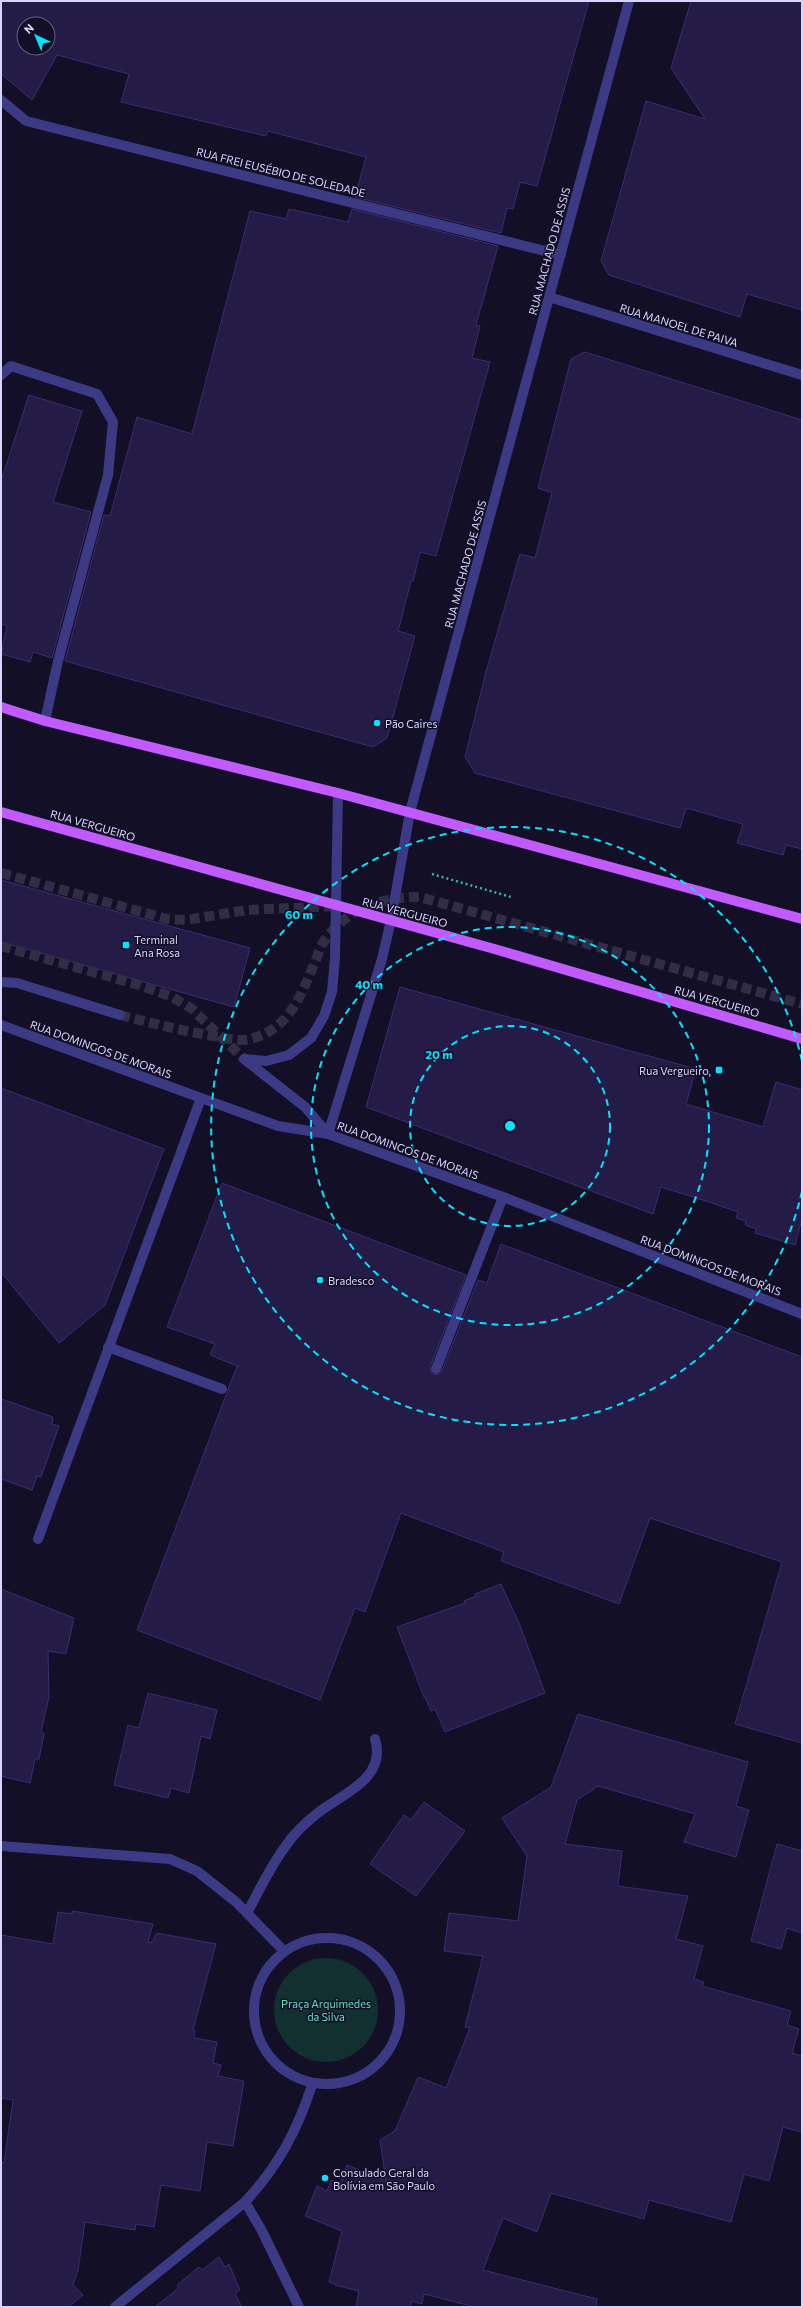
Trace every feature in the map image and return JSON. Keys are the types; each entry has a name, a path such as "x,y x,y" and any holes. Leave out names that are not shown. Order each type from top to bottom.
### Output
{"main road":[{"path":"1,707 46,721 410,812 802,919"},
{"name":"RUA VERGUEIRO","path":"1,812 335,906 391,920 802,1039"}],"street":[{"name":"RUA MACHADO DE ASSIS","path":"328,1134 382,959 391,920 410,812 629,1"},
{"name":"RUA FREI EUSÉBIO DE SOLEDADE","path":"1,100 26,121 561,255"},
{"name":"RUA MANOEL DE PAIVA","path":"549,297 802,375"},
{"path":"1,375 11,366 97,394 113,422 108,475 58,661 46,721"},
{"path":"328,1134 305,1107 244,1059 266,1061 289,1055 311,1038 324,1016 332,992 335,958 338,793"},
{"path":"1,982 17,983 120,1015"},
{"name":"RUA DOMINGOS DE MORAIS","path":"1,1025 278,1126 328,1134 503,1197 802,1314"},
{"path":"38,1539 201,1098"},
{"path":"436,1369 503,1197"},
{"path":"108,1348 222,1389"},
{"path":"247,1913 284,1847 302,1826 320,1811 352,1791 376,1764 378,1751 375,1739"},
{"path":"1,1846 170,1859 197,1871 247,1913 283,1950"},
{"path":"333,1937 354,1942 373,1953 387,1968 397,1987 400,2008 398,2029 389,2049 376,2065 359,2077 347,2081 312,2085 279,2068 266,2053 256,2034 253,2014 255,1994 263,1974 283,1950 312,1938 333,1937"},
{"path":"115,2307 245,2202 259,2186 290,2142 312,2085"},
{"path":"245,2202 261,2229 299,2307"}],"path":[{"path":"432,874 510,897"}],"green space":[{"name":"Praça Arquimedes da Silva","path":"326,1958 346,1962 363,1973 374,1990 378,2010 374,2030 363,2047 346,2058 326,2062 306,2058 289,2047 278,2030 274,2010 278,1990 289,1973 306,1962"}],"building":[{"path":"1,1 589,1 537,186 520,182 513,209 507,208 501,233 355,197 366,157 268,131 266,136 121,102 129,74 57,55 32,100 1,74"},
{"path":"691,1 802,1 802,310 747,294 740,317 609,275 601,261 646,101 705,119 671,68"},
{"path":"289,209 348,222 352,209 498,246 476,325 480,326 472,358 490,362 436,556 420,552 413,581 411,581 398,631 415,636 387,738 373,747 65,661 104,515 110,516 137,417 192,434 250,211 286,219"},
{"path":"585,352 802,420 802,849 786,845 783,855 737,843 743,824 686,808 680,828 475,773 465,757 486,672 520,554 535,558 552,493 538,488 571,359"},
{"path":"29,395 82,411 53,502 91,512 52,658 33,652 30,662 1,654 7,626 1,624 1,481"},
{"name":"Terminal Ana Rosa","path":"1,880 250,948 234,1007 1,942"},
{"path":"400,987 696,1069 686,1104 763,1127 776,1082 802,1090 802,1219 795,1245 755,1233 757,1229 745,1225 746,1221 736,1218 738,1212 706,1201 661,1187 653,1214 366,1107"},
{"path":"1,1088 164,1149 105,1305 59,1343 1,1272"},
{"path":"222,1183 466,1275 430,1367 431,1373 434,1375 440,1374 442,1371 478,1280 487,1283 501,1244 802,1357 802,1743 735,1724 782,1562 650,1518 619,1604 501,1561 504,1552 401,1513 365,1612 355,1608 320,1700 137,1630 237,1366 210,1355 215,1344 167,1327"},
{"path":"1,1399 53,1417 52,1424 59,1426 41,1477 37,1476 32,1490 1,1479"},
{"path":"501,1584 519,1623 545,1693 445,1732 435,1709 431,1711 424,1697 397,1627 465,1603 464,1601 476,1596 475,1594"},
{"path":"1,1589 74,1618 66,1654 48,1651 49,1697 41,1732 44,1734 39,1759 35,1759 30,1783 1,1776"},
{"path":"148,1693 217,1710 210,1739 201,1736 189,1793 171,1788 168,1798 114,1785 128,1725 139,1728"},
{"path":"578,1714 748,1762 736,1806 749,1810 736,1857 684,1842 695,1814 598,1786 577,1800 565,1844 622,1851 618,1886 688,1896 676,1939 703,1946 694,1979 704,1982 702,1986 791,2011 787,2025 799,2029 792,2053 802,2056 802,2132 783,2127 769,2181 744,2174 731,2222 649,2200 644,2219 551,2193 537,2232 503,2218 483,2270 597,2299 596,2307 475,2307 424,2294 422,2304 412,2301 410,2307 356,2307 359,2291 329,2282 342,2231 305,2216 317,2186 327,2191 331,2180 340,2183 347,2165 386,2181 380,2140 395,2131 418,2077 446,2088 470,2028 465,2027 483,1956 444,1951 449,1913 518,1921 527,1856 502,1818 551,1787"},
{"path":"424,1802 465,1831 416,1896 370,1864 404,1815 411,1820"},
{"path":"777,1844 802,1851 802,1933 787,1928 781,1949 751,1941"},
{"path":"72,1911 153,1924 148,1942 151,1943 157,1933 216,1944 193,2030 195,2031 194,2038 217,2042 213,2063 221,2065 218,2076 244,2081 233,2146 207,2142 200,2191 161,2185 154,2227 136,2224 135,2230 85,2222 78,2270 73,2285 83,2295 68,2307 1,2307 1,2162 4,2163 13,2100 1,2098 1,1935 53,1944 58,1912 72,1914"},
{"path":"219,2257 225,2267 229,2264 240,2290 235,2294 242,2307 155,2307 179,2288 177,2285 199,2267 202,2270"}],"tunnel":[{"path":"1,873 167,919 186,920 247,910 335,906"},
{"path":"120,1015 178,1029 232,1039 246,1040 263,1034 275,1028 292,1010 299,998 323,942 344,920 355,912 379,902 393,899 420,897 802,1004"},
{"path":"1,946 139,985 172,997 191,1008 244,1059"}],"place":[{"name":"Pão Caires","path":"377,723"},
{"name":"Terminal Ana Rosa","path":"126,945"},
{"name":"Rua Vergueiro,","path":"719,1070"},
{"name":"Bradesco","path":"320,1280"},
{"name":"Consulado Geral da Bolívia em São Paulo","path":"325,2178"}]}
